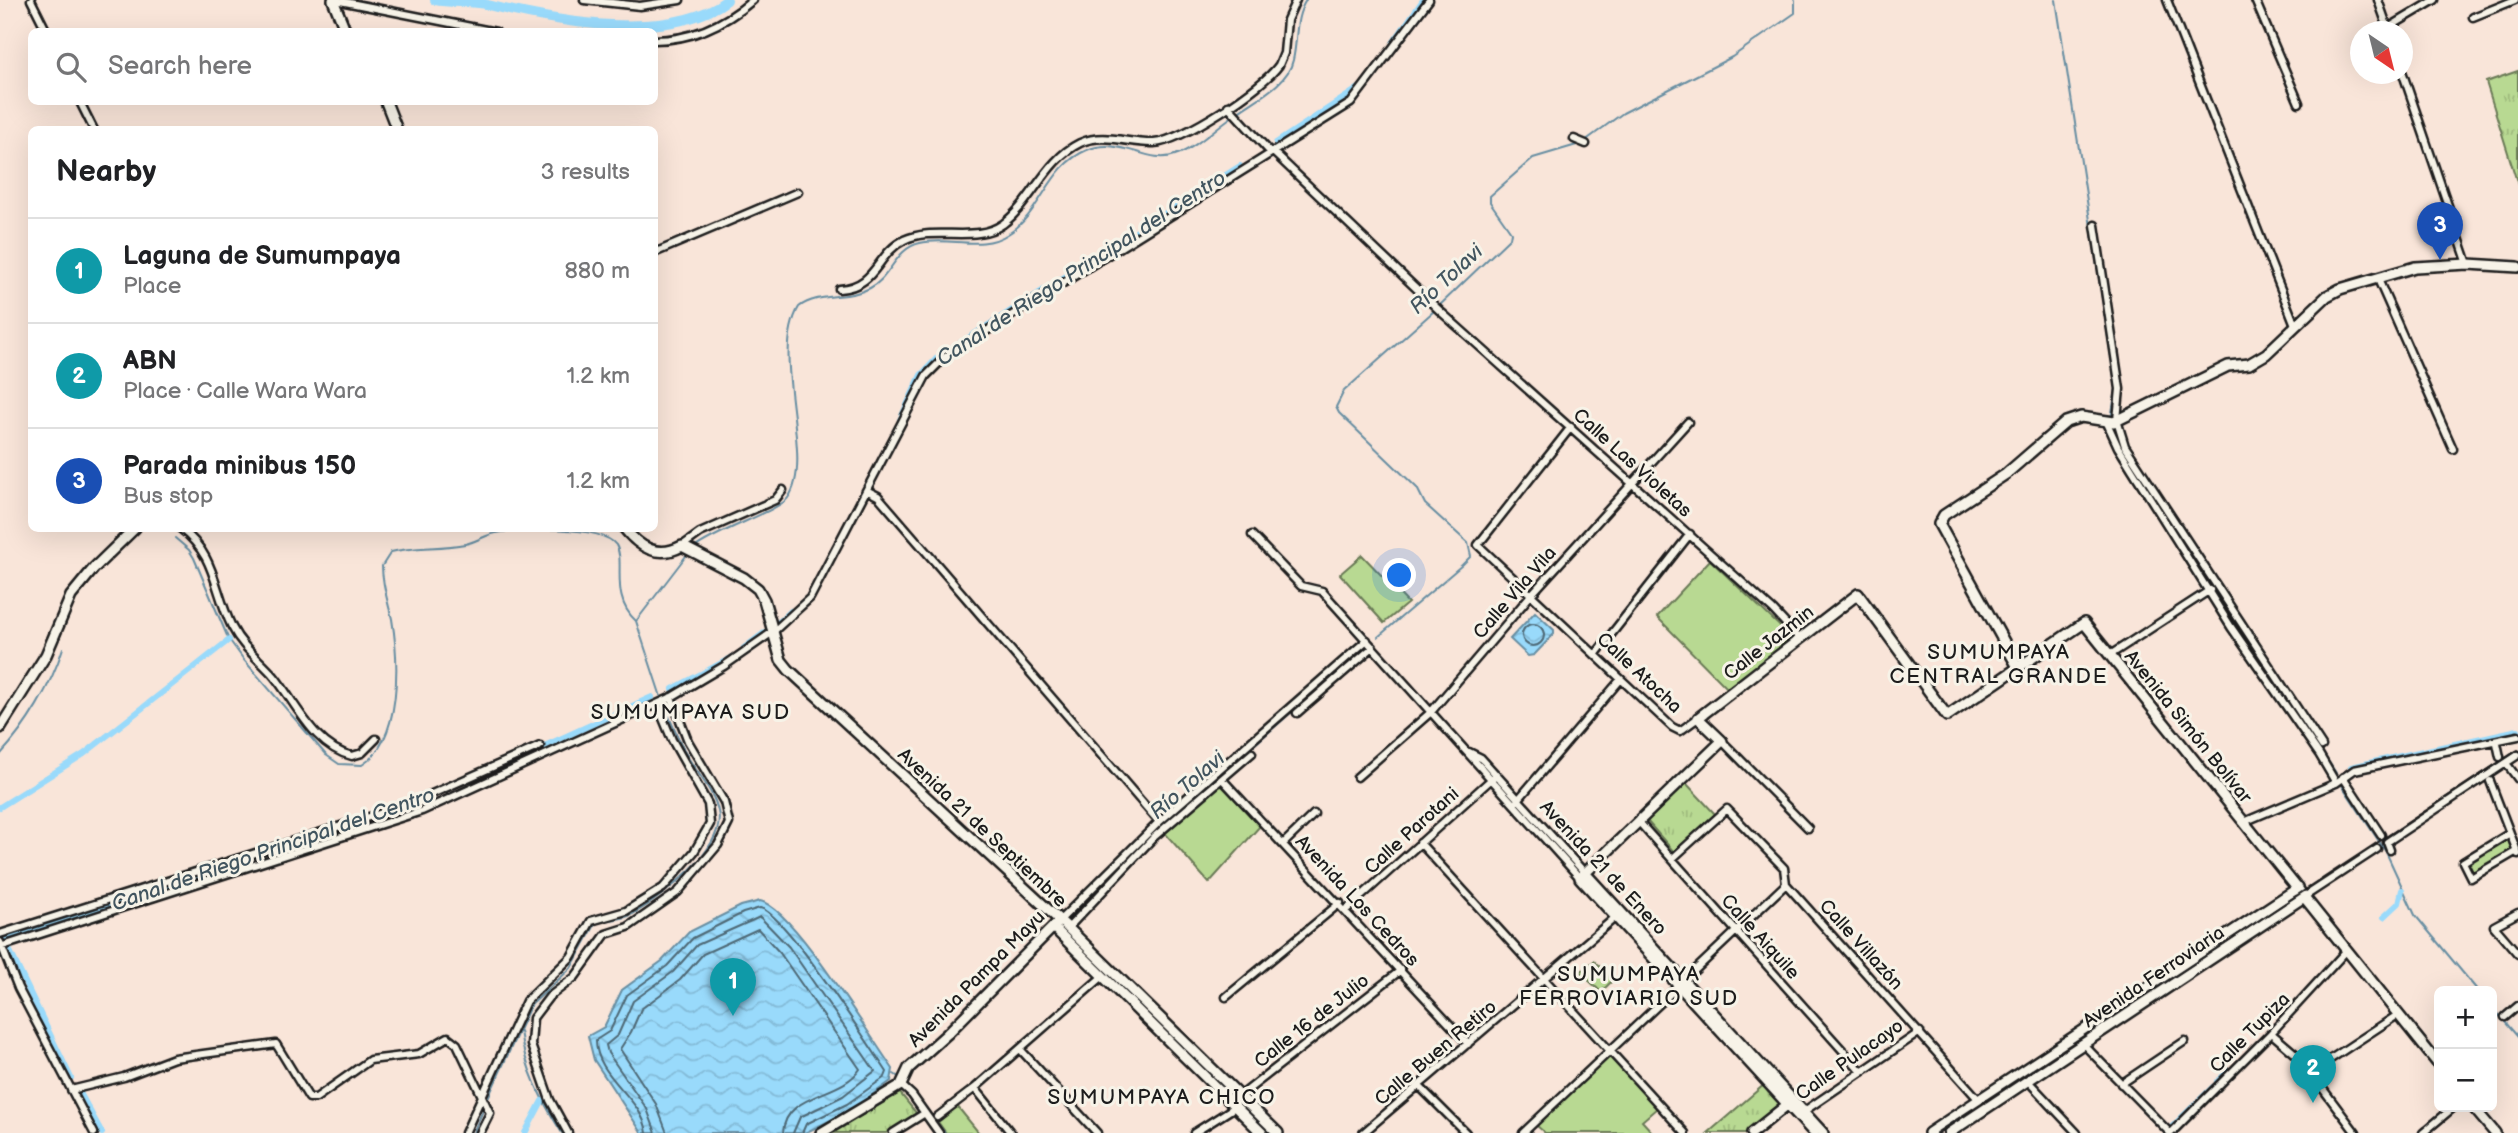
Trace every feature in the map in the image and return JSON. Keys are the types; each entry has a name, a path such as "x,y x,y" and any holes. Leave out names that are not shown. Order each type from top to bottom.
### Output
{"street":[{"path":"32,0 45,28"},
{"path":"334,0 344,28"},
{"path":"334,0 476,28"},
{"path":"584,0 640,6 680,0"},
{"path":"658,40 682,38 708,29 736,14 753,0"},
{"path":"839,289 862,284 904,240 935,233 988,231 1003,224 1058,159 1082,142 1111,137 1163,142 1230,107 1279,65 1284,53 1287,20 1296,0"},
{"path":"94,1133 18,988 1,945 413,815 671,698 774,631 810,598 926,376 946,357 1351,103 1375,75 1429,0"},
{"path":"2167,0 2295,325"},
{"path":"2255,0 2299,103"},
{"path":"2378,0 2385,21"},
{"path":"2402,21 2435,0"},
{"path":"2473,17 2515,0"},
{"path":"2407,84 2468,264"},
{"path":"82,105 92,126"},
{"path":"387,105 395,126"},
{"name":"Calle Las Violetas","path":"1230,107 1271,151 1439,309 1690,534 1773,610 1800,639"},
{"path":"1576,140 1586,144"},
{"path":"658,251 798,192"},
{"path":"2095,225 2120,389 2112,422 2118,447 2336,783"},
{"path":"2018,669 1939,524 1944,515 2006,474 2066,422 2081,417 2112,422 2228,366 2249,364 2266,354 2327,296 2377,277 2415,267 2468,264 2518,267"},
{"path":"2377,277 2453,449"},
{"name":"Calle Vila Vila","path":"1357,778 1431,712 1530,596 1689,422"},
{"path":"2112,422 2125,446 2322,746"},
{"name":"Calle Atocha","path":"1571,427 1478,545 1672,727 1680,731 1699,718 1808,828"},
{"path":"629,532 651,551 668,553 687,549 701,533 775,500 783,490"},
{"path":"868,491 878,496 1159,822"},
{"path":"0,728 46,655 71,596 94,568 131,532"},
{"path":"185,532 196,541 204,553 228,618 242,643 272,674 312,728 336,750 352,756 362,753 376,739"},
{"path":"1595,655 1690,534"},
{"name":"Avenida 21 de Enero","path":"1252,535 1301,586 1322,591 1431,712 1469,752 1480,758 1493,778 1801,1114 1824,1133"},
{"name":"Avenida 21 de Septiembre","path":"687,549 744,578 758,589 774,631 781,660 789,670 1056,924 1103,976 1262,1133"},
{"path":"2110,655 2210,590"},
{"name":"Avenida Simón Bolívar","path":"1858,594 1947,716 2084,623 2434,1059"},
{"name":"Calle Jazmin","path":"1699,718 1858,594"},
{"name":"Avenida Pampa Mayu","path":"821,1133 901,1085 909,1068 947,1034 1159,822 1367,640"},
{"path":"1297,713 1373,647"},
{"path":"1516,802 1621,679"},
{"path":"568,1133 550,1100 531,1045 533,1018 549,997 575,977 606,934 628,926 678,892 718,845 729,823 724,802 688,741 671,698"},
{"path":"465,1133 484,1101 526,1001 570,957 591,920 626,911 663,888 705,835 711,812 672,740 659,703"},
{"path":"2244,822 2336,783 2354,770 2497,743 2518,736"},
{"path":"1583,876 1722,741"},
{"path":"2497,743 2500,757"},
{"path":"0,934 407,805 540,746"},
{"name":"Avenida Pampa Mayu","path":"1068,928 1154,837 1251,752"},
{"path":"2389,849 2387,842 2518,755"},
{"path":"2509,768 2518,779"},
{"path":"2343,777 2381,835"},
{"name":"Calle Parotani","path":"1346,910 1493,778"},
{"name":"Avenida Los Cedros","path":"1222,779 1468,1044"},
{"path":"2490,781 2518,852 2471,878 2463,862 2510,833"},
{"name":"Calle Villazón","path":"1672,859 1727,808 1784,868 1786,884 1979,1100"},
{"path":"1284,843 1314,814"},
{"name":"Calle Aiquile","path":"1638,821 1862,1072"},
{"path":"1420,844 1546,978 1608,1051 1685,1133"},
{"name":"Avenida Ferroviaria","path":"1949,1133 2377,849"},
{"path":"1523,1133 1786,884"},
{"name":"Avenida Ferroviaria","path":"1929,1133 2298,888"},
{"path":"1226,997 1339,903"},
{"path":"2518,913 2494,926 2518,954"},
{"name":"Calle Buen Retiro","path":"1363,1133 1619,914"},
{"name":"Avenida 21 de Septiembre","path":"1056,924 1068,928 1278,1133"},
{"name":"Calle Tupiza","path":"2170,1133 2272,1033 2347,950"},
{"name":"Calle 16 de Julio","path":"1240,1096 1401,970"},
{"path":"937,1117 975,1088 1103,976"},
{"path":"2505,1017 2518,1006"},
{"path":"2311,1072 2399,1014"},
{"name":"Calle Pulacayo","path":"1801,1114 1920,1032"},
{"path":"2272,1033 2311,1072 2356,1133"},
{"path":"71,1090 124,1077 174,1058 276,1044 309,1098 316,1098 370,1060 419,1054 448,1037 457,1044 490,1113 480,1133"},
{"path":"2121,1084 2185,1041"},
{"path":"2083,1044 2170,1133"},
{"path":"1020,1049 1097,1133"},
{"path":"2028,1081 2077,1133"},
{"path":"901,1085 939,1133"},
{"path":"1419,1086 1466,1133"},
{"path":"975,1088 1011,1133"},
{"name":"Calle Pulacayo","path":"1752,1133 1790,1102"},
{"path":"1194,1133 1235,1107"},
{"path":"2423,1133 2449,1112"},
{"path":"2477,1112 2495,1133"},
{"path":"893,1133 925,1113"},
{"name":"Avenida 21 de Enero","path":"1801,1114 1814,1133"}],"green space":[{"path":"2518,71 2518,185 2486,82"},
{"path":"1362,555 1408,603 1384,623 1340,574"},
{"path":"1710,560 1792,638 1790,643 1727,688 1657,617"},
{"path":"1686,783 1715,814 1674,852 1647,821"},
{"path":"1222,786 1260,826 1209,883 1164,832 1214,788"},
{"path":"2508,839 2514,848 2512,852 2476,873 2470,871 2469,861"},
{"path":"1594,961 1613,980 1601,992 1580,972"},
{"path":"1609,1056 1657,1108 1642,1121 1653,1133 1545,1133 1536,1125"},
{"path":"1765,1084 1781,1103 1745,1133 1708,1133"},
{"path":"900,1093 917,1114 886,1133 831,1133"},
{"path":"957,1106 979,1133 946,1133 938,1122"}],"water":[{"path":"1535,612 1554,630 1554,634 1534,655 1528,656 1510,639"},
{"path":"760,901 774,909 791,925 830,975 893,1069 891,1081 851,1110 805,1133 642,1133 594,1060 588,1036 604,1027 622,990 662,961 689,932 741,906"}],"waterway":[{"path":"435,0 468,2 544,17 610,25 675,22 703,14 727,0"},
{"path":"470,0 478,3"},
{"path":"1237,113 1278,84 1290,69 1300,14 1306,0"},
{"name":"Canal de Riego Principal del Centro","path":"1393,43 1423,0"},
{"name":"Río Tolavi","path":"1585,141 1623,113 1732,57 1795,13 1795,0"},
{"path":"2056,0 2116,389 2111,419"},
{"name":"Canal de Riego Principal del Centro","path":"1276,143 1362,86"},
{"path":"693,549 702,542 773,509 788,498 795,481 797,459 789,353 791,328 799,307 815,299 852,294 870,288 911,246 931,241 987,242 1008,234 1020,225 1063,167 1087,150 1111,146 1154,156 1175,155 1197,143 1233,116"},
{"name":"Río Tolavi","path":"1439,306 1510,238 1511,232 1490,202 1490,196 1533,158 1580,144"},
{"name":"Canal de Riego Principal del Centro","path":"900,420 921,375 938,357 1240,166"},
{"name":"Río Tolavi","path":"1378,637 1471,556 1468,543 1425,504 1417,488 1339,413 1336,407 1344,391 1435,310"},
{"path":"2112,424 2119,442"},
{"path":"2121,447 2336,773"},
{"path":"175,538 194,558 228,638 244,660 326,755 339,764 362,765 375,753 385,738 395,698 396,656 382,566 391,552 456,546 505,532"},
{"path":"583,532 608,539 616,545 619,552 620,591 628,612 636,621 662,700"},
{"path":"637,620 689,552"},
{"name":"Canal de Riego Principal del Centro","path":"777,624 791,611"},
{"name":"Canal de Riego Principal del Centro","path":"744,648 767,631"},
{"path":"0,807 84,754 229,640"},
{"path":"0,755 37,705 63,648"},
{"name":"Río Tolavi","path":"1067,922 1149,837 1364,649"},
{"name":"Canal de Riego Principal del Centro","path":"673,689 733,657"},
{"name":"Canal de Riego Principal del Centro","path":"538,749 652,697"},
{"path":"487,1100 530,1006 571,968 596,923 624,918 645,907 689,871 712,841 718,826 716,804 686,754 664,705"},
{"path":"2351,767 2518,730"},
{"path":"2341,784 2386,852 2415,915 2474,986"},
{"name":"Canal de Riego Principal del Centro","path":"377,818 409,807"},
{"name":"Canal de Riego Principal del Centro","path":"5,938 250,858"},
{"path":"2384,917 2399,903 2402,890"},
{"name":"Río Tolavi","path":"1065,930 1270,1133"},
{"path":"8,947 71,1078"},
{"path":"2497,1013 2518,1037"},
{"path":"520,1031 535,1084 562,1133"},
{"path":"2217,1082 2228,1071"},
{"path":"894,1074 900,1078"},
{"path":"907,1084 945,1133"},
{"path":"2171,1128 2213,1087"},
{"path":"80,1093 102,1133"},
{"path":"525,1133 542,1101"},
{"path":"473,1133 484,1108"}],"tram line":[{"path":"1936,1133 2518,750"}],"place":[{"name":"Parada minibus 150","path":"2440,260"},
{"name":"Laguna de Sumumpaya","path":"733,1016"},
{"name":"ABN","path":"2313,1103"}],"district":[{"name":"SUMUMPAYA CENTRAL GRANDE","path":"1999,664"},
{"name":"SUMUMPAYA SUD","path":"691,712"},
{"name":"SUMUMPAYA FERROVIARIO SUD","path":"1629,986"},
{"name":"SUMUMPAYA CHICO","path":"1162,1097"}]}
